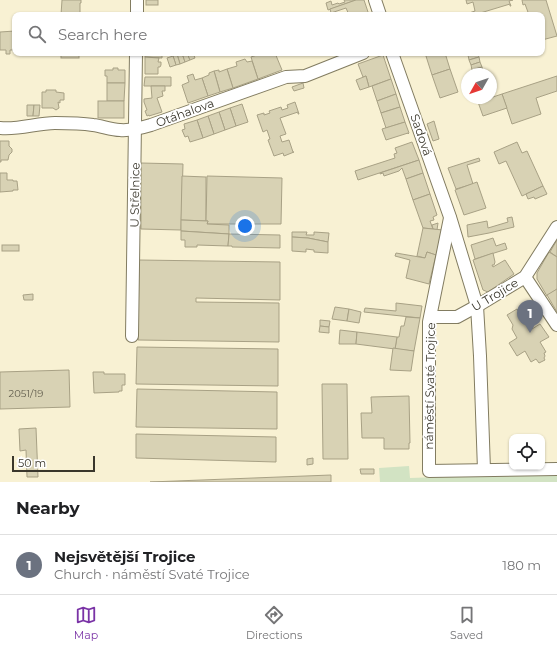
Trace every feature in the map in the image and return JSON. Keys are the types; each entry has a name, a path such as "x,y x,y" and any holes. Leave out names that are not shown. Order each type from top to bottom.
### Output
{"street":[{"path":"137,0 137,12"},
{"path":"375,0 379,12"},
{"name":"U Střelnice","path":"132,336 136,56"},
{"name":"Otáhalova","path":"0,128 16,128 45,123 78,123 122,131 136,129 286,77 305,76 355,56"},
{"name":"Sadová","path":"393,56 450,217"},
{"path":"450,217 477,306 484,470"},
{"name":"náměstí Svaté Trojice","path":"450,217 430,316 429,472 557,469"},
{"name":"U Trojice","path":"430,316 457,318 525,276 557,227"},
{"path":"525,276 557,325"}],"green space":[{"path":"409,466 410,478 557,473 557,482 380,482 379,468"}],"building":[{"path":"62,0 81,0 80,12 61,12"},
{"path":"146,0 158,0 158,5 146,5"},
{"path":"344,0 356,0 328,10 326,3 331,1 332,5 339,4 345,2"},
{"path":"356,0 364,0 368,12 348,12 346,8 331,12 330,9"},
{"path":"466,0 513,0 509,1 511,6 510,4 484,12 472,12 475,11 473,2 467,4"},
{"path":"522,0 546,0 557,36 545,39 545,12 528,12 525,4 523,5"},
{"path":"12,31 12,50 10,50 10,54 6,54 6,50 0,50 0,32"},
{"path":"61,56 79,56 79,58 61,58"},
{"path":"162,56 162,58 145,57"},
{"path":"173,56 178,56 180,64 176,65"},
{"path":"173,56 176,65 170,67 167,58"},
{"path":"178,56 183,56 185,62 180,64"},
{"path":"183,56 188,56 190,60 185,62"},
{"path":"188,56 194,56 195,58 190,60"},
{"path":"276,56 282,70 258,79 251,57"},
{"path":"383,56 391,79 369,87 366,76 363,77 358,64"},
{"path":"426,56 446,56 450,69 432,75"},
{"path":"468,56 479,57 469,60"},
{"path":"145,57 159,58 158,62 161,62 161,65 158,67 158,74 145,74"},
{"path":"479,57 480,62 471,65 469,60"},
{"path":"245,59 247,62 252,61 258,79 233,88 227,69 237,66 236,62"},
{"path":"480,62 482,67 472,68 471,65"},
{"path":"113,68 125,70 125,83 107,83 105,70 113,70"},
{"path":"227,69 233,88 220,92 214,71 219,70 219,72"},
{"path":"450,69 458,92 440,98 432,75"},
{"path":"214,71 220,92 208,96 202,78"},
{"path":"193,74 195,80 202,78 208,96 188,103 182,85 189,82 187,76"},
{"path":"366,76 369,87 360,90 356,80"},
{"path":"557,76 557,91 536,98 541,114 512,124 502,94"},
{"path":"145,77 171,77 171,86 144,86"},
{"path":"391,79 396,94 377,101 372,86"},
{"path":"107,83 125,83 124,101 107,101"},
{"path":"303,83 304,88 294,91 292,87"},
{"path":"151,86 165,86 165,91 162,91 163,96 157,98 162,112 147,116 144,99 152,98"},
{"path":"46,90 56,90 56,92 64,93 64,100 60,100 60,103 58,102 59,108 56,110 53,108 42,108 42,92 46,92"},
{"path":"396,94 400,107 381,113 377,101"},
{"path":"502,94 507,108 483,116 479,104 497,104 497,96"},
{"path":"98,101 124,101 124,118 98,118"},
{"path":"295,102 299,114 298,112 280,118 286,134 280,136 282,142 289,140 294,152 284,156 283,153 274,156 268,140 270,139 267,130 263,132 257,115 270,113 269,111 281,107 282,110 288,108 287,105"},
{"path":"242,104 248,122 236,126 230,108"},
{"path":"27,105 34,105 33,116 27,116"},
{"path":"34,105 40,105 39,116 33,116"},
{"path":"400,107 405,122 386,128 381,113"},
{"path":"230,108 236,126 225,130 219,112"},
{"path":"219,112 225,130 214,134 208,116"},
{"path":"208,116 214,134 203,138 197,120"},
{"path":"197,120 203,138 190,142 188,136 185,137 182,130 185,129 184,124"},
{"path":"434,121 439,139 433,141 427,124"},
{"path":"405,122 409,133 408,134 386,140 382,129"},
{"path":"0,141 9,141 9,146 12,149 8,160 1,160 1,162 0,162"},
{"path":"412,142 419,160 358,180 355,171 395,158 394,154 397,153 395,148"},
{"path":"517,142 522,153 527,151 543,186 522,196 506,161 499,164 494,152"},
{"path":"479,158 480,161 467,165 473,184 456,189 448,168"},
{"path":"419,160 423,173 406,179 402,168 399,171 384,176 383,173 380,174 380,173"},
{"path":"141,163 183,164 181,230 141,229"},
{"path":"0,173 7,173 7,180 17,181 18,190 0,192"},
{"path":"423,173 430,194 413,200 406,179"},
{"path":"182,176 206,177 206,221 181,220"},
{"path":"207,176 282,178 281,224 207,224"},
{"path":"477,182 486,208 464,215 455,190"},
{"path":"543,186 547,194 535,199 534,197 528,199 526,194"},
{"path":"430,194 437,215 433,217 434,220 430,221 433,229 423,228 413,200"},
{"path":"512,217 514,227 468,237 467,225 487,221 488,228 508,222 507,218"},
{"path":"181,220 208,221 207,224 229,225 229,234 181,231"},
{"path":"438,223 437,230 433,229 432,225"},
{"path":"423,228 443,230 436,255 427,252 425,258 417,256"},
{"path":"181,231 229,234 228,246 197,245 197,247 185,247 185,240 181,240"},
{"path":"292,232 307,232 306,235 314,235 314,232 329,233 328,242 308,238 292,237"},
{"path":"229,234 280,235 280,248 228,246"},
{"path":"292,237 308,238 328,242 328,253 314,252 314,250 306,249 306,252 292,251"},
{"path":"493,238 496,246 505,243 507,249 475,259 471,245"},
{"path":"557,240 557,257 550,252"},
{"path":"2,245 19,245 19,251 2,251"},
{"path":"427,252 436,255 429,284 406,278 410,260 395,256 396,253 425,258"},
{"path":"549,252 557,257 557,289 547,296 537,279 537,273"},
{"path":"493,253 495,262 494,265 492,265 493,267 505,260 514,274 488,292 483,290 473,260"},
{"path":"139,260 280,262 280,300 196,298 196,302 279,303 279,342 138,340"},
{"path":"557,289 557,312 547,295"},
{"path":"33,294 33,300 24,300 23,295"},
{"path":"396,303 422,306 420,318 364,312 365,308 396,311"},
{"path":"335,307 349,309 347,321 332,319"},
{"path":"349,309 361,312 359,323 347,321"},
{"path":"517,309 523,319 527,320 532,329 540,324 549,337 540,342 546,352 544,353 545,360 539,363 536,359 531,362 525,351 517,356 509,343 517,338 512,329 513,325 507,315"},
{"path":"406,317 420,318 414,351 395,349 397,337 399,337 401,326 404,326"},
{"path":"320,320 330,321 329,327 320,326"},
{"path":"320,326 329,327 329,333 319,332"},
{"path":"340,330 357,332 356,344 339,344"},
{"path":"357,332 397,337 395,349 356,344"},
{"path":"137,347 278,349 278,386 136,384"},
{"path":"393,348 414,351 411,371 390,370"},
{"path":"69,370 70,407 0,409 0,372"},
{"path":"93,372 104,372 104,374 125,374 125,385 122,385 122,391 94,393"},
{"path":"322,384 347,384 348,459 323,459"},
{"path":"137,389 277,392 277,429 136,427"},
{"path":"409,396 409,449 384,449 384,438 362,438 361,413 372,413 371,397"},
{"path":"36,428 38,477 27,477 26,450 20,451 19,429"},
{"path":"136,434 276,437 276,462 136,458"},
{"path":"313,458 313,464 307,465 307,459"},
{"path":"360,469 374,469 374,474 361,474"},
{"path":"331,475 331,482 150,482"}],"place":[{"name":"Nejsvětější Trojice","path":"530,333"}]}
